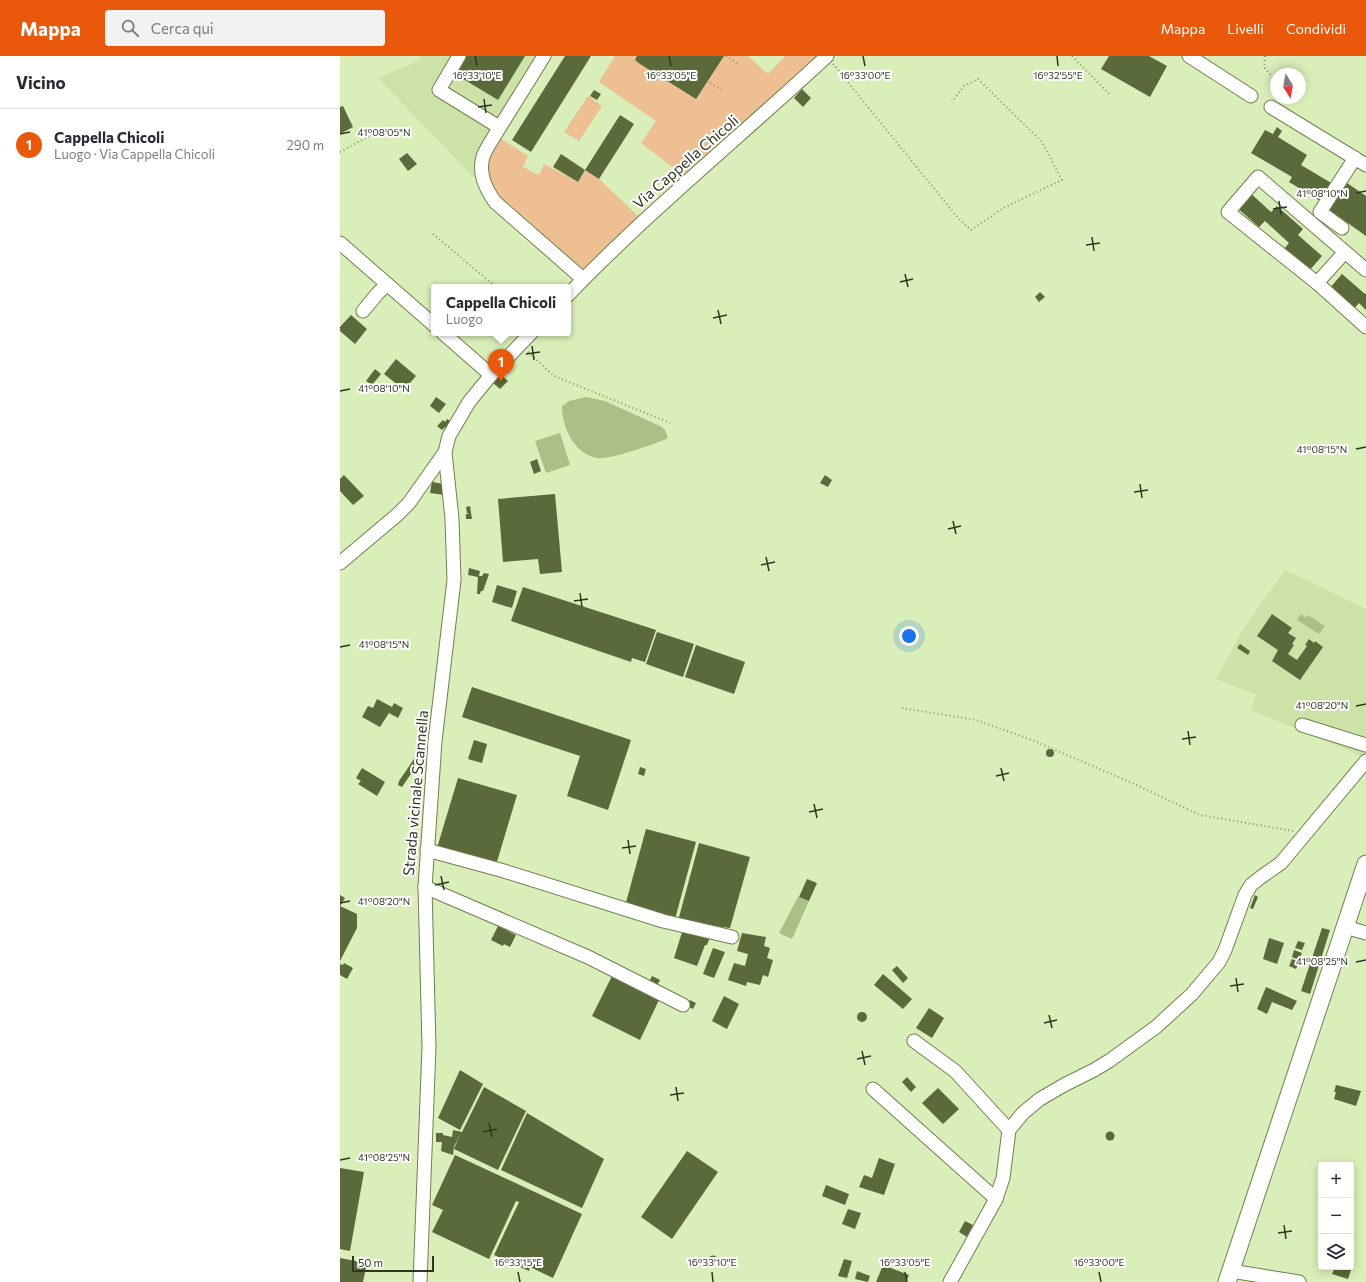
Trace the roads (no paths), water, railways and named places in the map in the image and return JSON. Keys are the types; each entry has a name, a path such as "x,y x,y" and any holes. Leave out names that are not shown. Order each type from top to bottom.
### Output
{"main road":[{"path":"1229,1276 1366,864"}],"street":[{"path":"459,56 439,90 499,127"},
{"path":"544,56 499,127 482,157 481,174 486,190 495,202 583,279"},
{"name":"Via Cappella Chicoli","path":"571,292 646,218 776,104 827,56"},
{"path":"1189,56 1251,96"},
{"path":"1271,108 1361,162 1320,212 1342,228"},
{"path":"1366,270 1258,177 1228,212 1317,283 1366,327"},
{"path":"340,243 431,322"},
{"path":"1317,283 1345,252"},
{"path":"363,311 387,284"},
{"path":"446,336 490,375"},
{"path":"340,564 397,515 409,502 446,452 449,436 469,402 490,375 528,336"},
{"name":"Strada vicinale Scannella","path":"420,1282 430,1047 425,887 435,741 454,580 452,519 446,452"},
{"path":"1302,725 1366,745"},
{"path":"950,1282 996,1199 1003,1178 1009,1130 1023,1113 1040,1099 1110,1061 1156,1026 1192,994 1219,962 1225,950 1245,895 1251,885 1281,863 1366,762"},
{"path":"427,850 512,874 663,921 732,937"},
{"path":"425,887 588,957 683,1005"},
{"path":"1345,927 1366,933"},
{"path":"914,1041 955,1071 1009,1130"},
{"path":"873,1089 996,1199"},
{"path":"1229,1276 1299,1282"}],"place":[{"name":"Cappella Chicoli","path":"501,382"}]}
